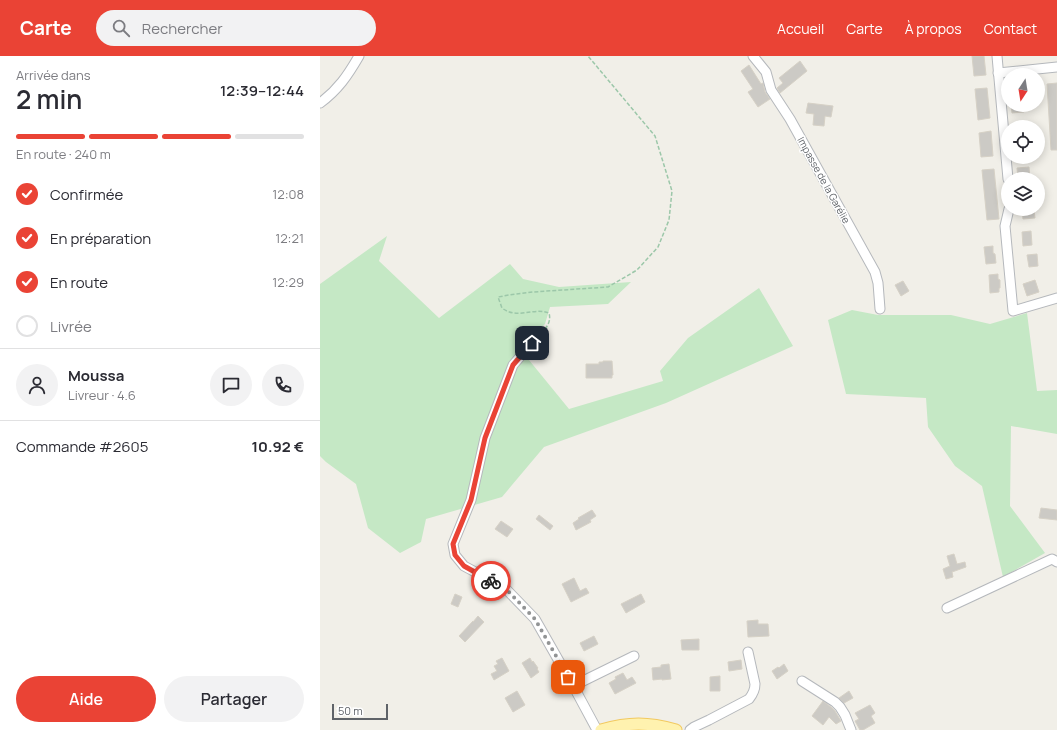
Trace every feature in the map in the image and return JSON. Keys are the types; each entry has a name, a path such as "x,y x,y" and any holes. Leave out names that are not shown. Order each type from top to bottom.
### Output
{"main road":[{"path":"601,730 624,724 637,723 656,725 676,730"}],"street":[{"path":"320,104 330,96 346,78 360,56"},
{"name":"Impasse de la Garélie","path":"753,56 766,72 771,90 790,119 876,272 880,309"},
{"path":"997,56 1007,172"},
{"path":"998,73 1057,67"},
{"path":"1007,216 1005,226 1013,311 1057,298"},
{"path":"532,343 513,365 485,438 471,500 453,544 455,555 464,566 505,588 535,619 596,730"},
{"path":"947,608 1052,560 1057,562"},
{"path":"690,730 749,699 753,694 755,684 748,652"},
{"path":"573,686 634,656"},
{"path":"802,680 840,707 851,730"}],"path":[{"path":"532,343 550,323 550,312 543,310 512,314 502,308 498,297 533,292 608,288 637,270 658,247 669,220 672,191 655,136 588,56"}],"green space":[{"path":"387,236 379,261 439,318 510,264 523,279 559,287 631,282 608,304 550,307 545,324 520,349 569,409 663,381 660,371 688,338 759,288 793,346 666,403 544,447 502,497 426,519 421,542 400,553 368,528 356,484 320,456 320,284"},
{"path":"852,310 878,315 951,315 990,324 1027,313 1037,391 1057,390 1057,434 1011,426 1010,506 1045,553 1003,577 982,486 955,466 928,427 926,398 846,394 828,320"}],"building":[{"path":"972,56 984,56 986,75 974,76"},
{"path":"800,61 807,71 780,93 777,88 783,83 779,78"},
{"path":"749,65 761,84 763,83 765,92 770,99 758,107 748,92 753,89 741,71"},
{"path":"1057,83 1057,150 1051,150 1047,84"},
{"path":"987,88 990,118 978,120 975,89"},
{"path":"808,103 833,106 831,117 825,116 824,126 813,125 814,114 806,113"},
{"path":"991,131 993,156 981,157 979,133"},
{"path":"1029,167 1029,172 1017,172 1017,168"},
{"path":"994,169 999,219 987,220 982,170"},
{"path":"1023,216 1035,216 1035,218 1023,219"},
{"path":"1031,231 1032,245 1023,246 1022,232"},
{"path":"993,246 993,253 995,254 996,263 986,264 984,247"},
{"path":"1037,254 1038,266 1029,267 1027,255"},
{"path":"998,274 998,279 1000,280 999,292 990,293 989,275"},
{"path":"1035,280 1039,292 1027,296 1023,284"},
{"path":"903,281 909,291 901,296 895,285"},
{"path":"612,361 612,378 586,378 586,364 599,364 599,362"},
{"path":"1041,508 1057,510 1057,520 1039,518"},
{"path":"592,510 596,516 590,520 591,522 576,530 573,523 579,519 578,518"},
{"path":"539,515 553,526 550,530 536,519"},
{"path":"501,521 513,529 507,537 495,529"},
{"path":"954,554 957,564 965,562 966,567 952,572 953,577 946,579 943,569 950,566 947,556"},
{"path":"574,578 580,591 586,588 589,593 571,602 562,584"},
{"path":"455,594 462,597 458,607 451,604"},
{"path":"641,594 645,602 626,613 621,604"},
{"path":"478,616 484,622 465,642 459,636"},
{"path":"758,620 758,624 768,624 769,636 748,637 747,621"},
{"path":"594,636 598,644 584,651 580,643"},
{"path":"699,639 699,650 682,650 681,640"},
{"path":"502,658 509,671 494,680 491,674 497,671 494,666 498,664 496,661"},
{"path":"530,658 538,668 537,669 539,672 531,678 522,663"},
{"path":"741,660 742,669 729,671 728,662"},
{"path":"669,664 671,679 653,680 652,668"},
{"path":"784,664 788,671 777,679 772,671"},
{"path":"623,673 627,680 632,677 636,683 615,694 609,683 616,679 615,677"},
{"path":"720,676 720,691 710,691 710,677"},
{"path":"517,691 525,705 513,712 505,698"},
{"path":"849,691 853,698 844,703 839,698"},
{"path":"823,701 835,711 841,721 836,724 829,717 823,725 812,716"},
{"path":"870,705 875,713 871,716 875,723 863,730 860,730 855,721 859,719 855,713"}],"way so far":[{"path":"491,581 505,588 535,619 568,677"}],"route":[{"path":"491,581 464,566 455,555 453,544 471,500 485,438 513,365 532,343"}]}
